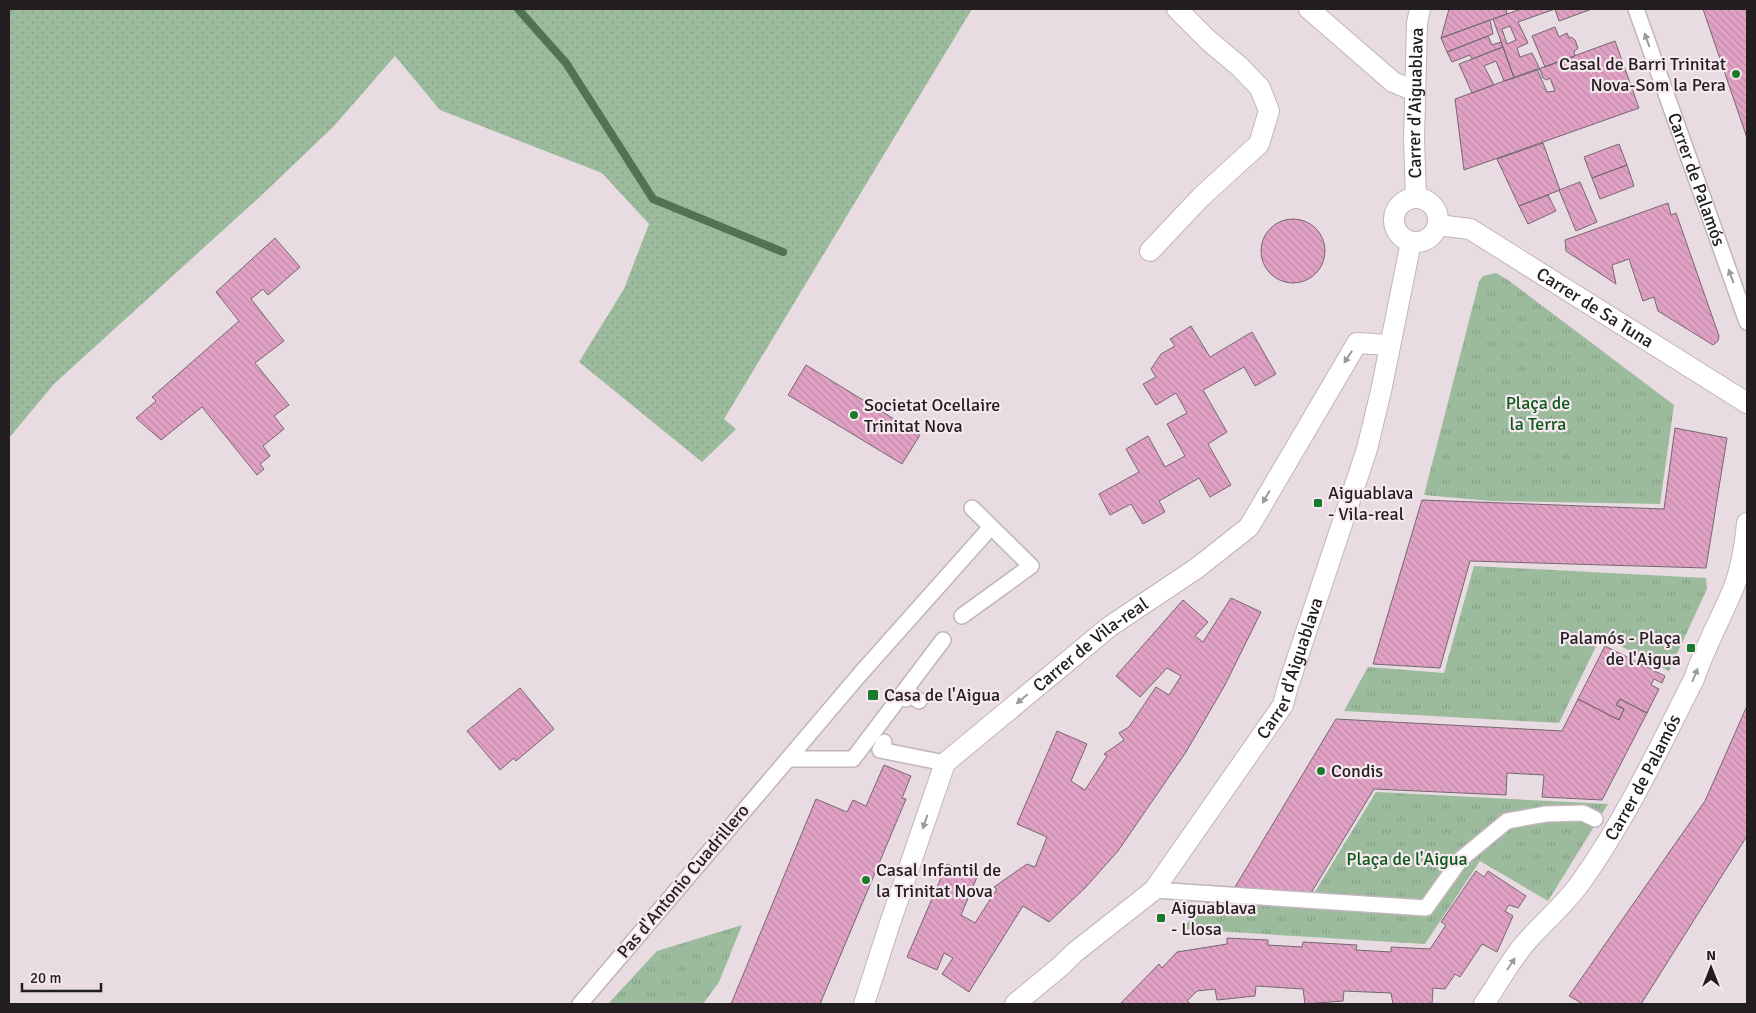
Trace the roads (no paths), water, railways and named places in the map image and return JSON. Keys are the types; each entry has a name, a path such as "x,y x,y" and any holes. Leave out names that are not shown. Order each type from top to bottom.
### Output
{"street":[{"path":"1150,250 1201,197 1259,144 1269,111 1260,88 1240,66 1208,40 1177,9"},
{"path":"1309,9 1393,82 1415,91"},
{"name":"Carrer d'Aiguablava","path":"1416,198 1415,91 1417,23 1420,9"},
{"name":"Carrer de Palamós","path":"1636,9 1747,322"},
{"name":"Carrer d'Aiguablava","path":"1014,1004 1074,953 1154,890 1284,705 1367,449 1411,242 1399,235 1394,222 1394,214 1402,203 1416,198 1429,202 1434,206 1437,212 1438,226"},
{"path":"1411,242 1425,241 1435,232 1438,226"},
{"name":"Carrer de Sa Tuna","path":"1438,226 1470,228 1747,403"},
{"name":"Carrer de Vila-real","path":"945,763 1109,627 1197,568 1249,527 1357,343 1390,345"},
{"path":"962,616 1031,566 972,508"},
{"name":"Carrer de Palamós","path":"1484,1004 1521,948 1568,899 1616,830 1694,679 1703,652 1734,586 1744,553 1747,522"},
{"name":"Pas d'Antonio Cuadrillero","path":"580,1004 788,759 991,527"},
{"path":"788,759 853,759 910,699 943,640"},
{"path":"864,1004 945,763 905,748 880,750 884,742"},
{"path":"1154,890 1426,908 1461,859 1507,821 1546,814 1583,813 1594,819"}],"waterway":[{"path":"518,9 566,63 653,199 783,252"}],"place":[{"name":"Casal de Barri Trinitat Nova-Som la Pera","path":"1736,74"},
{"name":"Societat Ocellaire Trinitat Nova","path":"854,415"},
{"name":"Aiguablava - Vila-real","path":"1318,503"},
{"name":"Palamós - Plaça de l'Aigua","path":"1691,648"},
{"name":"Casa de l'Aigua","path":"873,695"},
{"name":"Condis","path":"1321,771"},
{"name":"Casal Infantil de la Trinitat Nova","path":"866,880"},
{"name":"Aiguablava - Llosa","path":"1161,918"}],"park label":[{"name":"Plaça de la Terra","path":"1538,413"},
{"name":"Plaça de l'Aigua","path":"1407,859"}]}
